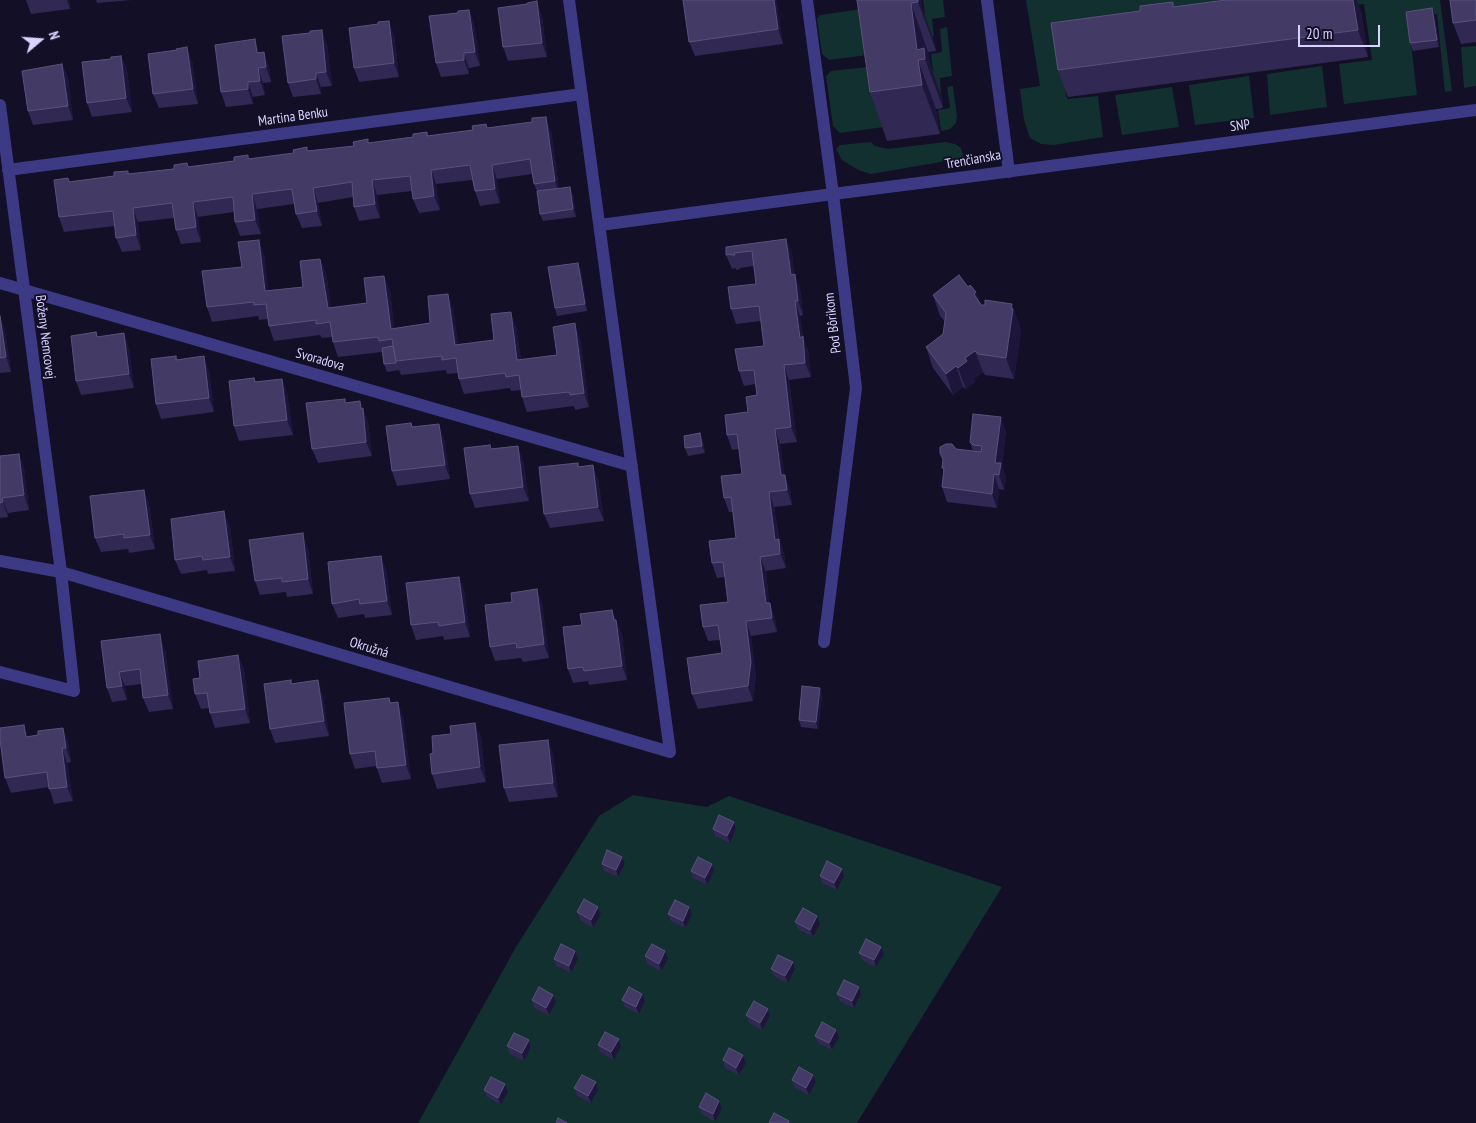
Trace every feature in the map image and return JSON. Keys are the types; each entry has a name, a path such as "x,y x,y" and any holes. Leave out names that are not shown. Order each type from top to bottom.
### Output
{"street":[{"path":"569,0 632,466"},
{"name":"Pod Bôrikom","path":"807,0 856,388 824,642"},
{"name":"Trenčianska","path":"600,224 1009,172 986,0"},
{"name":"Martina Benku","path":"8,170 582,94"},
{"name":"Boženy Nemcovej","path":"0,105 61,572"},
{"name":"SNP","path":"1009,172 1476,110"},
{"name":"Svoradova","path":"0,283 632,466"},
{"name":"Okružná","path":"0,561 61,572 670,752 632,466"},
{"path":"0,672 74,691 61,572"}],"green space":[{"path":"923,0 943,0 945,17 932,19 934,36 928,38"},
{"path":"1026,0 1440,0 1452,91 1445,92 1437,14 1408,17 1417,95 1344,104 1339,64 1372,60 1364,4 1059,45 1067,99 1098,96 1103,137 1054,145 1041,144 1030,138 1024,120 1020,89 1040,86"},
{"path":"868,8 875,54 829,60 822,54 817,19 820,15"},
{"path":"947,27 952,76 940,78 941,95 936,95 931,54 942,52 940,29"},
{"path":"1476,46 1476,86 1464,88 1461,47"},
{"path":"876,66 884,127 840,133 833,126 826,76 831,71"},
{"path":"1322,66 1327,107 1270,115 1267,74"},
{"path":"1249,76 1254,118 1195,125 1189,85"},
{"path":"953,86 956,123 950,129 941,131 938,110 950,108 947,87"},
{"path":"1172,87 1179,127 1122,135 1115,95"},
{"path":"871,142 875,146 888,149 945,142 955,144 961,148 964,158 871,174 858,170 842,160 836,149 840,145"},
{"path":"633,795 707,807 729,796 1002,887 857,1123 418,1123 516,947 599,816"}],"building":[{"path":"683,0 774,0 778,29 689,42"},
{"path":"857,0 918,0 918,2 911,3 917,50 924,48 925,59 918,60 922,85 870,92"},
{"path":"1226,0 1353,0 1358,30 1058,70 1051,23 1140,11 1140,6 1173,2 1173,7"},
{"path":"1450,0 1476,0 1476,20 1453,23"},
{"path":"537,1 542,43 503,47 498,8"},
{"path":"1432,8 1437,40 1410,43 1406,12"},
{"path":"469,10 475,52 464,53 464,60 436,63 429,16"},
{"path":"389,21 394,63 354,68 349,28"},
{"path":"322,30 326,72 316,73 316,79 288,83 282,36"},
{"path":"255,39 257,53 264,52 266,67 258,68 260,81 248,82 248,89 221,92 215,45"},
{"path":"187,47 193,89 153,94 148,54"},
{"path":"121,56 126,98 87,103 82,62"},
{"path":"62,64 68,106 28,111 22,71"},
{"path":"546,117 555,181 534,184 530,159 492,165 495,189 475,191 470,165 431,170 434,196 413,199 410,176 372,180 375,204 354,207 352,182 313,188 317,211 296,214 292,189 252,194 255,220 235,222 233,197 193,202 196,227 176,230 172,203 133,208 136,235 116,238 113,211 59,217 54,180 68,178 69,182 114,176 114,172 128,171 128,174 174,169 174,165 187,163 188,167 234,161 234,157 248,155 248,159 294,153 293,150 307,147 307,151 354,146 353,142 368,139 368,143 413,137 413,134 427,132 427,136 473,130 472,126 486,124 487,128 532,122 532,118"},
{"path":"570,187 573,209 540,214 537,191"},
{"path":"786,239 791,275 795,274 798,301 795,301 800,338 803,336 805,363 784,365 791,427 775,429 781,475 785,475 787,490 769,492 775,540 779,539 780,554 760,557 766,603 770,603 772,618 746,621 751,662 748,686 692,694 687,658 722,653 718,625 703,627 700,605 728,602 723,562 712,563 709,541 736,538 731,497 724,498 721,476 742,474 737,434 727,435 725,415 748,412 746,397 757,395 754,370 739,371 735,349 764,346 759,306 731,309 728,287 756,284 752,251 726,255 726,247"},
{"path":"259,240 265,291 303,287 300,261 320,259 328,308 367,303 364,278 384,276 391,329 430,323 428,296 448,294 455,345 494,340 491,314 511,312 517,360 557,355 553,327 575,323 584,393 570,395 569,392 522,397 519,375 506,377 505,373 459,379 456,358 442,360 442,356 396,361 392,339 379,341 378,337 333,342 330,322 316,324 316,320 269,326 266,304 254,305 254,302 207,307 202,271 242,267 238,242"},
{"path":"578,263 585,304 555,308 548,267"},
{"path":"959,275 968,287 970,285 976,292 974,294 981,305 985,305 985,300 1012,304 1011,308 1013,309 1006,358 978,354 975,351 965,358 967,361 958,368 956,366 946,374 926,347 943,334 946,313 933,295"},
{"path":"0,316 6,357 0,358"},
{"path":"96,332 97,337 124,333 129,374 76,381 71,336"},
{"path":"393,346 396,363 384,364 382,348"},
{"path":"176,356 176,360 204,356 209,398 156,404 151,359"},
{"path":"254,378 255,382 282,379 287,420 234,426 229,381"},
{"path":"345,399 345,403 360,401 361,409 363,408 366,442 312,449 306,403"},
{"path":"973,414 1001,417 995,463 1001,463 999,475 994,474 992,494 942,487 944,468 942,468 943,459 940,447 952,444 956,449 981,452 982,446 973,445 970,442"},
{"path":"411,423 412,427 439,424 445,465 392,471 386,426"},
{"path":"700,433 702,446 685,448 684,436"},
{"path":"490,445 491,449 518,446 523,487 470,494 464,448"},
{"path":"19,454 24,495 2,498 3,502 0,503 0,456"},
{"path":"578,463 578,467 593,465 598,507 544,514 539,467"},
{"path":"144,490 150,535 124,538 124,534 95,538 90,496"},
{"path":"224,511 230,557 203,560 202,556 175,560 171,519"},
{"path":"303,533 308,579 282,582 282,578 255,581 249,540"},
{"path":"381,556 387,601 360,604 359,599 332,604 328,562"},
{"path":"459,577 465,622 439,626 438,622 411,625 406,583"},
{"path":"537,589 544,644 517,648 516,643 490,647 485,605 512,602 511,593"},
{"path":"612,610 614,620 616,620 622,666 584,671 583,667 568,669 563,627 582,625 580,614"},
{"path":"160,634 168,695 143,698 140,669 119,672 122,686 107,688 101,641"},
{"path":"238,655 245,709 210,713 207,693 195,694 193,679 200,678 198,661"},
{"path":"291,680 291,684 318,680 324,721 270,729 264,684"},
{"path":"802,686 820,688 816,722 799,720"},
{"path":"389,698 390,703 398,702 406,765 377,768 375,751 350,754 344,703"},
{"path":"475,723 480,767 432,774 430,754 433,753 432,736 451,734 450,726"},
{"path":"24,725 26,737 38,735 38,731 63,728 66,748 62,748 67,787 49,789 47,772 5,778 0,728"},
{"path":"548,740 553,783 504,788 499,745"},
{"path":"719,815 734,822 727,836 713,829"},
{"path":"607,850 622,857 616,870 602,864"},
{"path":"698,857 712,864 705,878 691,871"},
{"path":"827,861 842,869 834,883 820,876"},
{"path":"584,899 598,907 591,920 577,912"},
{"path":"675,900 689,907 683,921 668,914"},
{"path":"803,908 817,916 810,930 795,922"},
{"path":"866,939 881,947 874,960 859,953"},
{"path":"561,944 575,951 569,966 554,959"},
{"path":"652,944 665,951 659,964 645,956"},
{"path":"778,955 793,962 785,976 771,969"},
{"path":"844,980 859,987 852,1001 837,994"},
{"path":"539,987 553,995 546,1008 532,1000"},
{"path":"629,987 642,994 636,1007 622,1000"},
{"path":"754,1001 768,1009 760,1023 746,1015"},
{"path":"822,1022 836,1030 829,1043 815,1036"},
{"path":"605,1032 619,1039 611,1052 598,1045"},
{"path":"514,1033 529,1040 522,1053 507,1046"},
{"path":"729,1048 743,1055 736,1068 723,1060"},
{"path":"799,1067 813,1075 806,1088 792,1080"},
{"path":"582,1075 596,1082 588,1096 574,1088"},
{"path":"491,1077 505,1084 498,1098 484,1090"},
{"path":"706,1093 719,1101 713,1114 699,1107"},
{"path":"774,1113 789,1121 788,1123 769,1123"},
{"path":"558,1118 567,1123 556,1123"}]}
